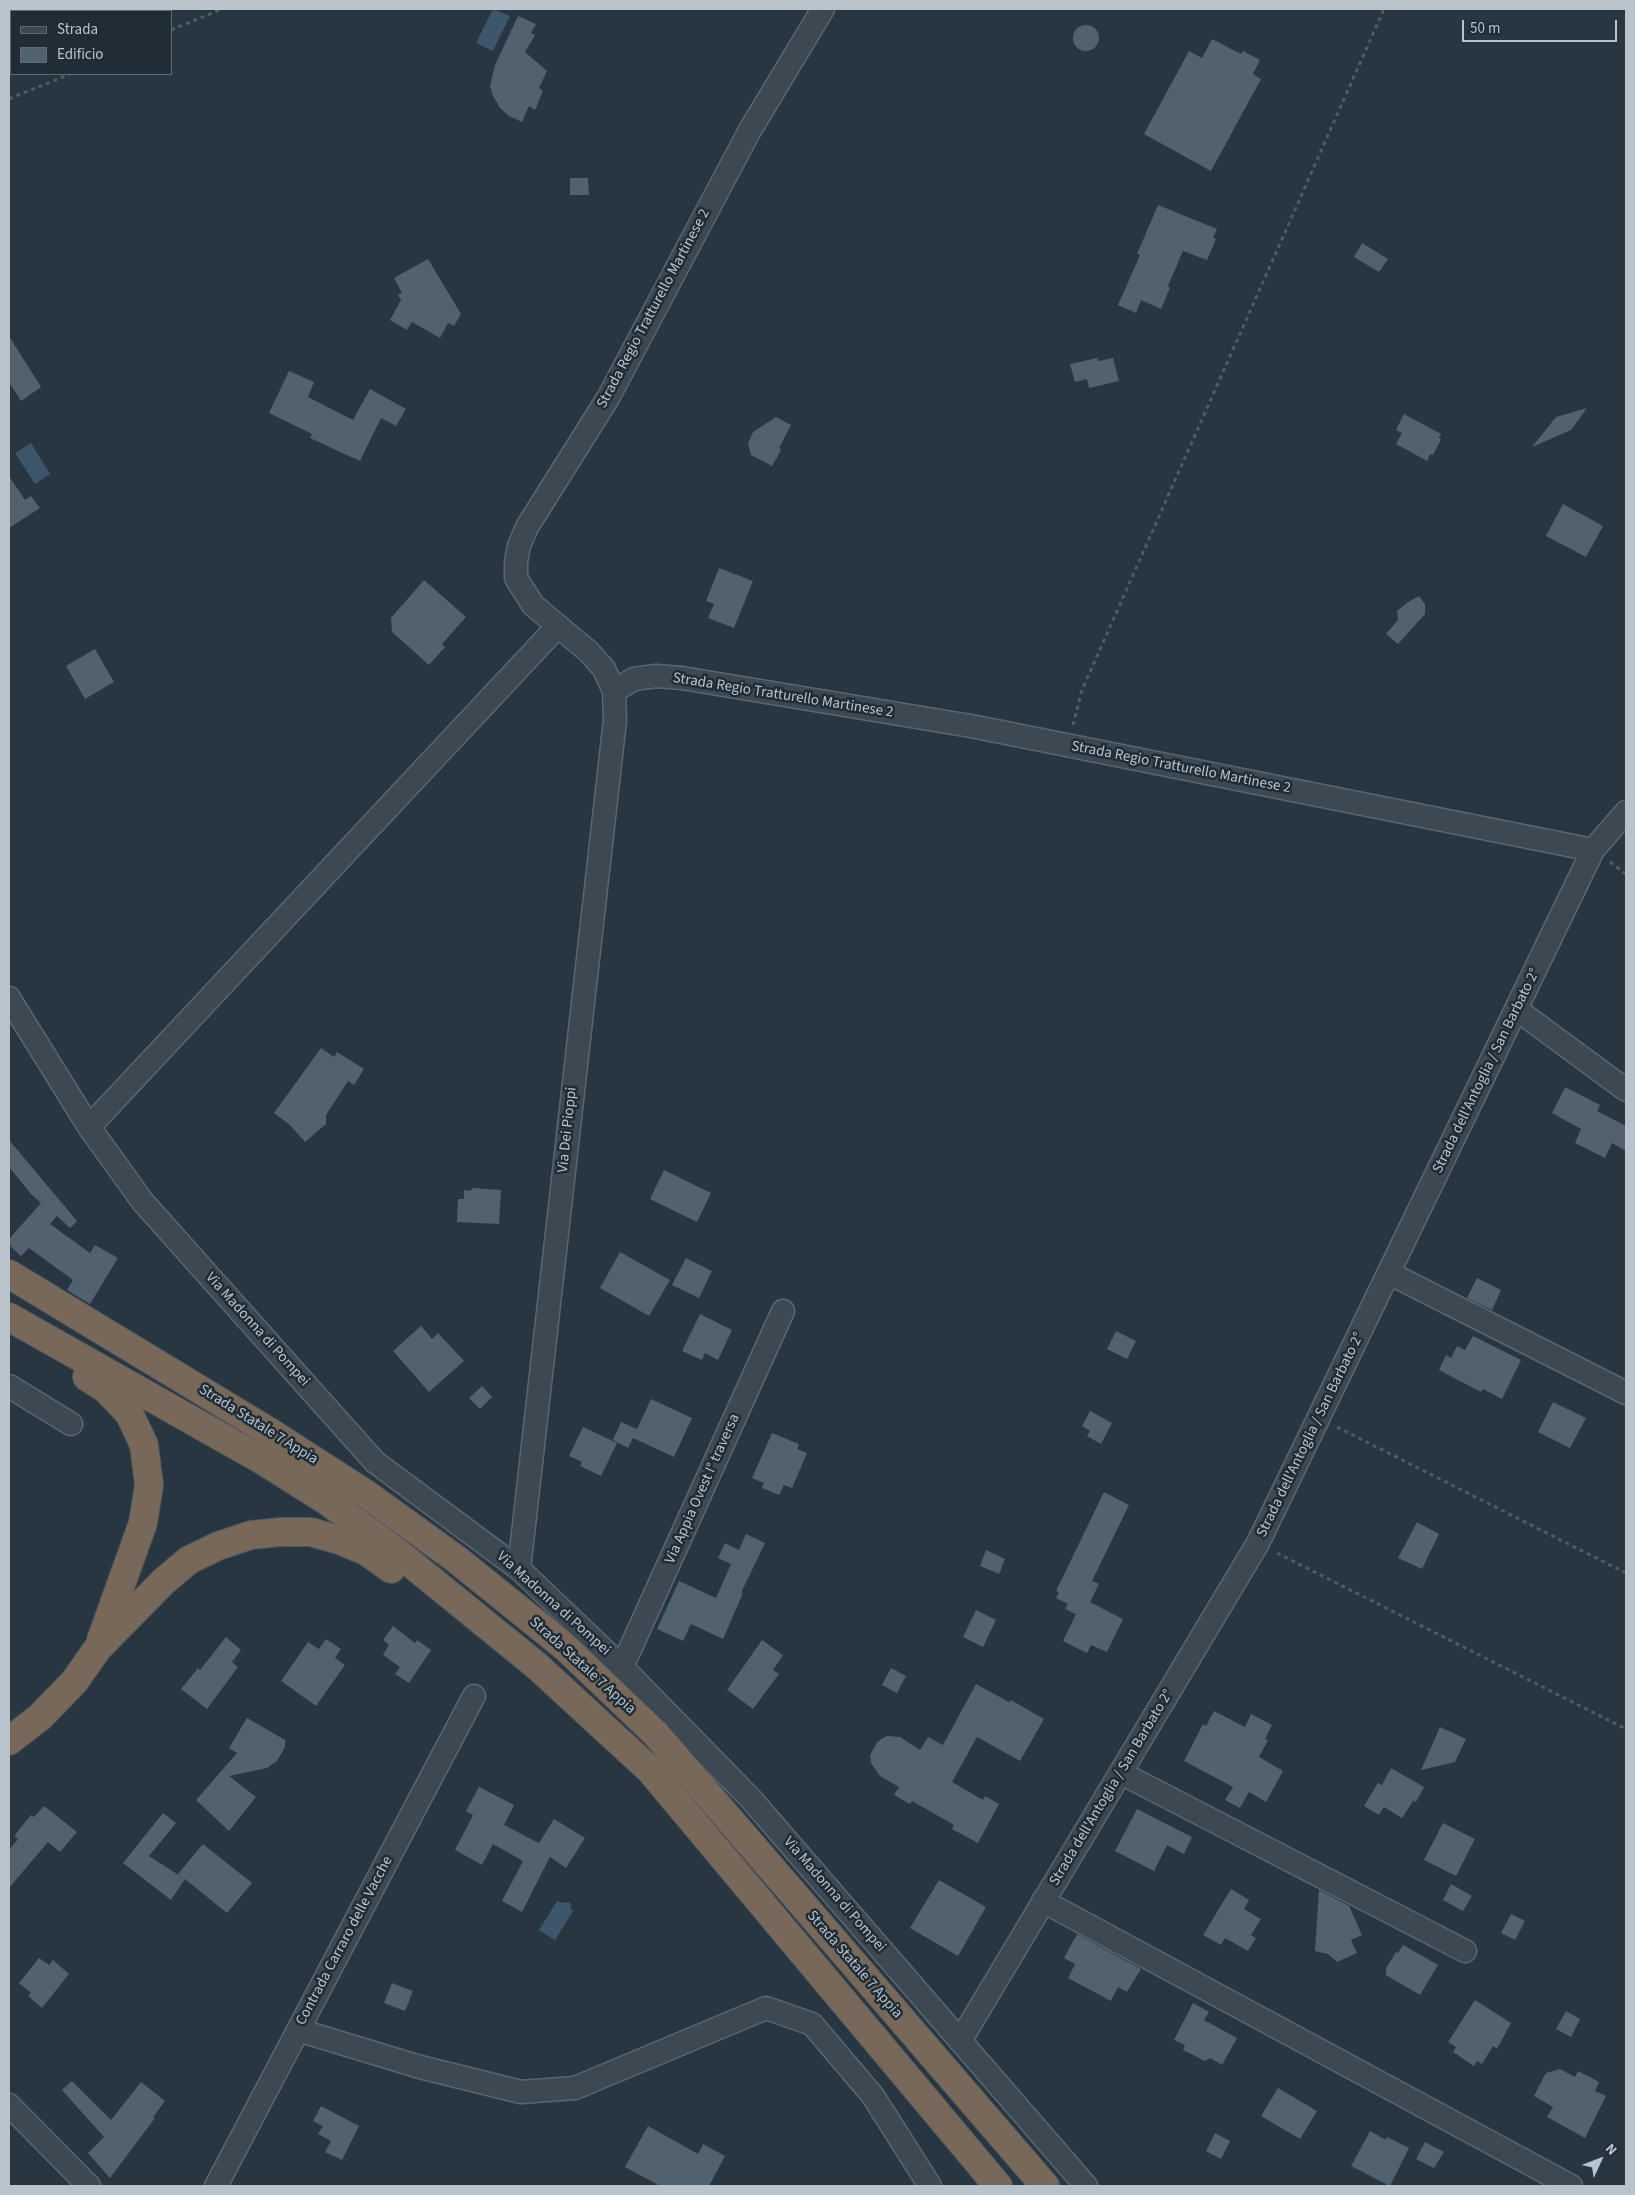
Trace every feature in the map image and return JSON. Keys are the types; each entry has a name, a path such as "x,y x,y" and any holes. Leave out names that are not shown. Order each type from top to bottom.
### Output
{"highway":[{"name":"Strada Statale 7 Appia","path":"9,1274 273,1434 366,1494 456,1559 564,1646 655,1733 1045,2186"},
{"name":"Strada Statale 7 Appia","path":"9,1317 262,1460 326,1501 392,1548 538,1666 650,1770 998,2186"},
{"path":"9,1330 106,1388 129,1414 144,1445 149,1485 143,1523 98,1648"},
{"path":"9,1741 40,1717 74,1682 98,1648 164,1581 190,1560 218,1546 251,1535 280,1532 311,1532 339,1540 366,1551 485,1638 538,1666"}],"street":[{"name":"Strada Regio Tratturello Martinese 2","path":"824,9 750,130 608,398 527,527 519,546 516,578 533,605 589,652 604,669 614,691 634,680 656,676 682,678 971,726 1594,850"},
{"path":"89,1127 557,627"},
{"name":"Via Dei Pioppi","path":"519,1569 614,720 614,691"},
{"name":"Strada dell'Antoglia / San Barbato 2°","path":"960,2041 1258,1543 1594,850 1626,812"},
{"name":"Via Madonna di Pompei","path":"9,998 89,1127 143,1202 376,1462 519,1569 622,1667 750,1798 1086,2186"},
{"path":"1516,1009 1626,1090"},
{"path":"1389,1273 1626,1393"},
{"name":"Via Appia Ovest I° traversa","path":"622,1667 783,1311"},
{"path":"9,1386 71,1424"},
{"name":"Contrada Carraro delle Vacche","path":"216,2186 474,1696"},
{"path":"1121,1773 1464,1951"},
{"path":"1044,1901 1571,2186"},
{"path":"298,2030 420,2067 521,2092 575,2088 766,2008 812,2024 873,2096 930,2186"},
{"path":"9,2105 89,2186"}],"path":[{"path":"172,30 222,9"},
{"path":"1067,745 1082,690 1384,9"},
{"path":"9,99 68,75"},
{"path":"1319,1418 1626,1573"},
{"path":"1258,1543 1626,1729"}],"water":[{"path":"493,9 510,16 493,51 476,43"},
{"path":"31,443 50,474 35,484 15,453"},
{"path":"557,1901 562,1903 568,1902 571,1904 570,1908 573,1911 555,1940 539,1930"}],"building":[{"path":"518,16 536,24 531,33 535,35 525,52 547,71 539,88 543,91 535,110 529,106 522,122 509,116 500,108 490,86 495,65"},
{"path":"1086,25 1095,29 1099,38 1095,47 1086,51 1077,47 1073,38 1077,29"},
{"path":"1212,39 1241,54 1243,51 1260,60 1253,74 1261,79 1211,171 1144,134 1189,51 1202,58"},
{"path":"570,178 588,178 589,195 570,195"},
{"path":"1158,205 1217,229 1213,238 1216,239 1207,260 1183,251 1168,286 1170,288 1161,309 1141,300 1136,313 1118,305 1140,255 1137,254"},
{"path":"1362,243 1388,259 1379,272 1354,257"},
{"path":"428,259 461,314 454,326 448,323 440,338 412,322 407,330 390,320 401,300 398,295 402,293 394,278"},
{"path":"9,336 41,387 21,401 9,382"},
{"path":"1097,358 1098,361 1113,358 1119,381 1089,388 1087,379 1075,382 1070,364"},
{"path":"289,371 314,382 308,397 353,420 370,389 406,409 396,426 381,418 360,461 310,438 312,434 269,413"},
{"path":"1587,408 1571,430 1532,447 1556,417"},
{"path":"1404,414 1441,434 1439,437 1441,439 1433,455 1430,454 1427,461 1396,444 1402,433 1396,430"},
{"path":"776,417 791,425 772,466 751,455 748,444 753,432"},
{"path":"9,476 25,500 31,496 40,508 9,528"},
{"path":"1563,504 1603,526 1586,557 1546,536"},
{"path":"719,568 753,581 734,628 708,618 714,604 706,601"},
{"path":"424,580 466,617 442,644 445,647 429,665 392,632 391,618"},
{"path":"1419,596 1425,604 1425,614 1398,644 1386,634 1398,620 1397,611"},
{"path":"95,649 114,682 85,699 66,666"},
{"path":"321,1048 334,1057 337,1052 364,1069 354,1085 348,1081 326,1115 326,1124 305,1142 290,1125 274,1113"},
{"path":"1565,1087 1600,1105 1597,1111 1626,1126 1626,1151 1612,1143 1605,1158 1575,1143 1581,1129 1552,1113"},
{"path":"9,1140 77,1221 70,1228 57,1216 50,1224 90,1253 95,1245 118,1258 90,1304 67,1290 73,1280 29,1248 21,1256 9,1245 9,1239 41,1203 9,1167"},
{"path":"664,1170 711,1193 697,1222 650,1199"},
{"path":"472,1188 501,1190 499,1224 457,1222 458,1199 464,1199 464,1190 471,1191"},
{"path":"620,1252 670,1280 649,1316 600,1288"},
{"path":"686,1258 712,1271 699,1298 672,1285"},
{"path":"1477,1278 1501,1290 1492,1310 1467,1298"},
{"path":"700,1314 732,1330 718,1360 705,1353 702,1360 682,1351"},
{"path":"421,1326 432,1339 438,1333 464,1361 429,1392 393,1351"},
{"path":"1116,1331 1136,1341 1127,1359 1107,1349"},
{"path":"1473,1336 1521,1360 1502,1399 1483,1389 1481,1392 1439,1370 1446,1355 1451,1358 1457,1346 1465,1350"},
{"path":"482,1386 492,1397 480,1409 469,1398"},
{"path":"651,1399 692,1418 674,1457 633,1438 628,1448 613,1440 621,1422 637,1429"},
{"path":"1553,1402 1586,1418 1570,1448 1538,1432"},
{"path":"1090,1411 1112,1423 1101,1444 1087,1436 1090,1431 1082,1426"},
{"path":"583,1427 617,1443 601,1476 580,1466 582,1462 569,1456"},
{"path":"772,1433 799,1444 797,1449 807,1453 792,1488 784,1485 779,1495 762,1488 764,1483 752,1478"},
{"path":"1104,1492 1129,1505 1092,1581 1099,1584 1090,1602 1123,1619 1107,1652 1091,1645 1087,1653 1063,1641 1076,1614 1065,1609 1068,1604 1056,1598 1059,1592 1056,1591"},
{"path":"1417,1522 1439,1534 1422,1569 1398,1558"},
{"path":"746,1534 765,1543 741,1593 743,1593 723,1639 691,1624 683,1641 657,1629 679,1581 716,1598 731,1564 718,1558 725,1543 739,1550"},
{"path":"986,1550 1005,1559 999,1574 980,1566"},
{"path":"976,1610 996,1620 983,1647 963,1637"},
{"path":"393,1626 415,1643 417,1640 431,1650 409,1683 395,1674 400,1667 383,1655 389,1645 383,1640"},
{"path":"226,1637 241,1650 232,1662 238,1667 207,1709 181,1689 198,1668 200,1670"},
{"path":"326,1639 341,1649 335,1658 345,1665 316,1706 281,1681 308,1642 319,1649"},
{"path":"762,1640 783,1655 773,1670 779,1674 753,1709 727,1690"},
{"path":"891,1668 906,1676 897,1693 882,1685"},
{"path":"976,1684 1009,1702 1011,1700 1044,1719 1020,1761 977,1737 952,1782 983,1800 985,1796 999,1804 978,1843 952,1829 954,1825 912,1801 910,1804 894,1795 899,1787 880,1776 871,1763 870,1755 878,1741 887,1736 900,1737 920,1750 928,1737 943,1745"},
{"path":"1214,1711 1245,1727 1251,1714 1272,1725 1265,1739 1268,1740 1259,1757 1283,1771 1266,1802 1249,1792 1240,1808 1225,1800 1233,1787 1184,1761 1203,1724 1206,1726"},
{"path":"247,1718 285,1740 285,1747 277,1761 267,1768 229,1776 256,1797 229,1831 196,1800 237,1753 229,1748"},
{"path":"1440,1727 1466,1739 1455,1762 1421,1770"},
{"path":"1391,1768 1424,1787 1416,1802 1413,1801 1402,1818 1384,1807 1379,1815 1364,1806 1378,1783 1382,1785"},
{"path":"479,1787 514,1805 504,1825 539,1843 554,1819 585,1838 566,1868 550,1857 522,1912 502,1901 523,1861 493,1844 482,1865 455,1850 473,1815 466,1811"},
{"path":"44,1806 77,1832 60,1852 48,1842 9,1888 9,1850 18,1839 14,1836 31,1815 34,1817"},
{"path":"1137,1809 1192,1837 1184,1854 1167,1845 1154,1871 1115,1851"},
{"path":"163,1813 176,1823 149,1856 185,1879 171,1900 123,1863"},
{"path":"1443,1823 1475,1839 1456,1876 1424,1860"},
{"path":"203,1844 252,1883 227,1913 178,1874"},
{"path":"939,1880 986,1907 958,1956 910,1928"},
{"path":"1451,1884 1472,1896 1463,1911 1443,1900"},
{"path":"1231,1889 1249,1900 1244,1909 1261,1919 1251,1935 1256,1938 1248,1951 1225,1938 1221,1945 1203,1935"},
{"path":"1319,1890 1349,1906 1362,1935 1351,1940 1357,1953 1337,1962 1328,1954 1315,1951"},
{"path":"1511,1914 1525,1921 1515,1940 1501,1933"},
{"path":"1077,1934 1141,1969 1127,1992 1118,1987 1111,2001 1068,1978 1075,1964 1064,1958"},
{"path":"1403,1945 1438,1965 1420,1995 1386,1975 1386,1968"},
{"path":"39,1958 49,1965 53,1960 69,1974 42,2008 28,1996 31,1993 19,1983"},
{"path":"392,1983 413,1991 405,2011 384,2003"},
{"path":"1475,2000 1511,2023 1497,2049 1493,2046 1482,2064 1477,2061 1474,2066 1453,2052 1456,2047 1448,2042"},
{"path":"1193,2003 1209,2012 1204,2020 1237,2038 1222,2065 1210,2058 1205,2061 1183,2050 1185,2045 1174,2040"},
{"path":"1566,2011 1580,2019 1571,2037 1556,2029"},
{"path":"1560,2069 1575,2077 1578,2071 1599,2082 1595,2091 1606,2096 1585,2138 1547,2117 1553,2107 1534,2096 1546,2073"},
{"path":"72,2081 111,2120 141,2082 165,2101 153,2117 155,2118 110,2178 88,2153 104,2137 62,2090"},
{"path":"1278,2088 1317,2111 1300,2139 1261,2116"},
{"path":"321,2106 359,2126 342,2160 325,2152 331,2141 318,2134 323,2126 313,2121"},
{"path":"648,2126 698,2154 703,2144 725,2156 709,2186 660,2186 625,2167"},
{"path":"1370,2131 1386,2140 1387,2137 1409,2148 1390,2186 1351,2166"},
{"path":"1215,2133 1230,2141 1221,2159 1206,2151"},
{"path":"1425,2142 1444,2152 1434,2168 1416,2159"}]}
